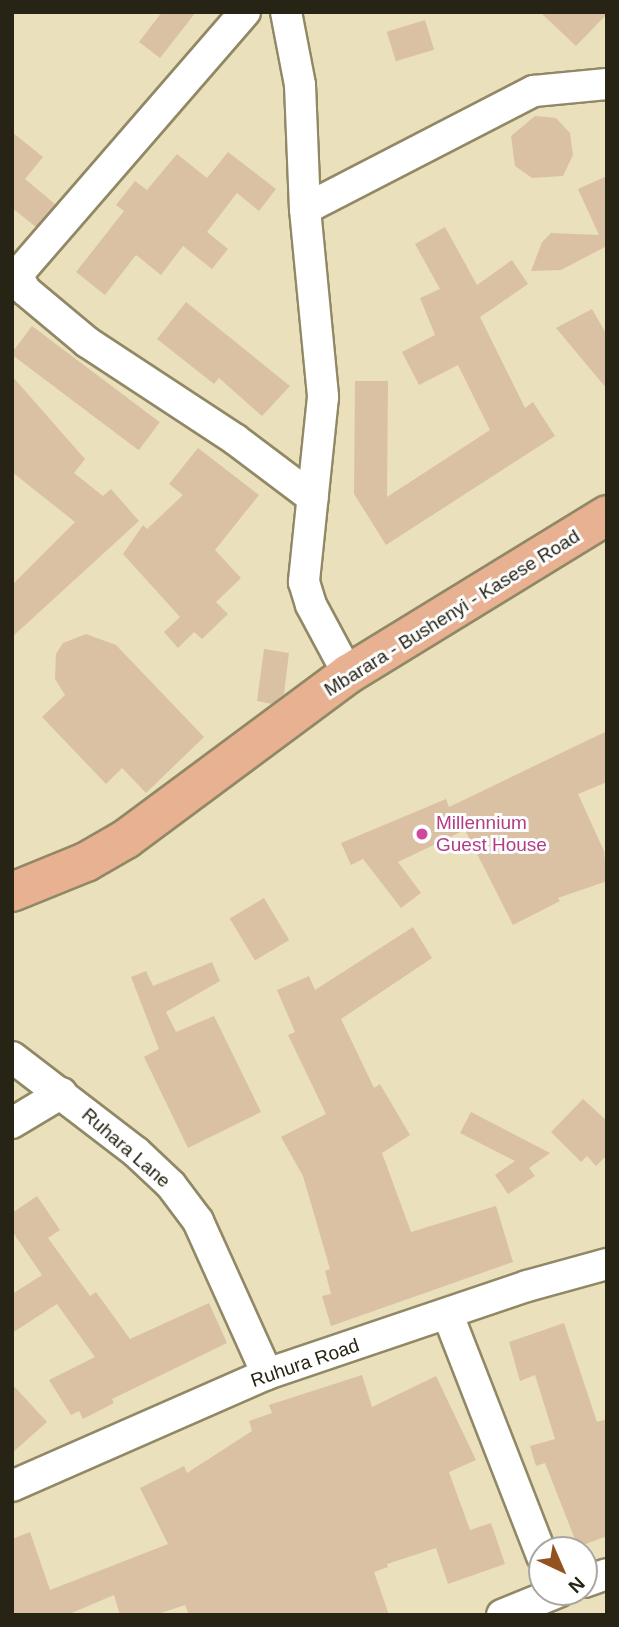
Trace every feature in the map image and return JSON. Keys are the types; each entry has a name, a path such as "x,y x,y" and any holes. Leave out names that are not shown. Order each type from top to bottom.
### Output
{"main road":[{"name":"Mbarara - Bushenyi - Kasese Road","path":"12,892 86,862 126,839 267,738 348,674 607,515"},
{"name":"Mbarara - Bushenyi - Kasese Road","path":"12,914 112,867 161,833 267,738"}],"street":[{"path":"245,12 17,275 26,291 87,342 236,440 313,498"},
{"path":"286,12 300,85 305,209 323,397 304,582 311,605 348,674"},
{"path":"305,209 534,91 607,85"},
{"name":"Ruhara Lane","path":"12,1057 136,1152 171,1185 198,1222 267,1374"},
{"path":"12,1124 62,1093"},
{"name":"Ruhura Road","path":"12,1486 267,1374 448,1315 527,1286 607,1264"},
{"path":"448,1315 534,1536"},
{"path":"502,1615 528,1604"}],"building":[{"path":"162,12 196,12 160,58 139,42"},
{"path":"540,12 607,12 607,14 576,46"},
{"path":"425,20 434,50 396,61 387,32"},
{"path":"535,116 556,118 570,133 573,155 563,176 532,178 515,166 511,136"},
{"path":"12,132 43,157 25,179 55,204 36,227 12,208"},
{"path":"228,152 276,189 259,211 237,193 207,232 228,249 212,269 183,246 161,275 136,255 105,295 76,272 124,211 116,205 135,181 147,190 177,154 207,178"},
{"path":"607,176 607,251 605,247 561,270 531,271 542,242 551,233 599,235 578,189"},
{"path":"445,227 477,285 512,260 528,284 480,317 525,408 533,402 555,436 386,545 354,494 355,381 388,381 387,497 490,430 458,365 419,385 402,352 435,335 420,298 440,289 415,244"},
{"path":"186,302 290,386 262,416 219,378 214,384 157,339"},
{"path":"592,309 607,335 607,389 556,328"},
{"path":"32,326 160,422 139,450 12,355"},
{"path":"12,376 85,459 74,473 103,496 111,489 139,521 12,637 12,585 75,522 12,472"},
{"path":"198,448 259,495 215,550 241,578 216,602 228,614 202,639 194,632 178,648 164,632 180,617 123,554 143,525 147,529 183,495 169,484"},
{"path":"86,634 116,645 204,737 146,793 122,768 106,784 42,717 65,695 55,679 56,654 63,643"},
{"path":"264,649 289,653 284,694 272,704 257,701"},
{"path":"607,731 607,782 578,794 604,851 607,881 558,898 560,901 513,925 465,830 398,862 421,893 401,908 363,859 351,865 341,843 446,799 449,807"},
{"path":"264,898 289,940 255,961 230,919"},
{"path":"413,927 432,958 341,1019 374,1088 380,1084 410,1135 382,1153 411,1232 496,1206 513,1262 331,1326 322,1296 331,1294 325,1271 330,1269 303,1176 281,1137 326,1114 288,1035 295,1032 277,990 309,976 315,990"},
{"path":"212,962 220,981 166,1012 176,1032 214,1016 261,1112 188,1148 144,1057 159,1049 131,977 146,971 153,986"},
{"path":"583,1099 607,1121 607,1155 596,1166 587,1156 581,1162 551,1132"},
{"path":"471,1112 550,1153 529,1168 535,1176 508,1194 495,1175 515,1161 460,1133"},
{"path":"37,1196 60,1230 48,1238 90,1296 96,1292 130,1339 209,1303 227,1343 112,1399 114,1403 83,1419 79,1411 71,1415 49,1380 95,1357 57,1304 12,1333 12,1294 42,1275 12,1231 12,1213"},
{"path":"564,1323 597,1422 607,1419 607,1536 598,1539 598,1536 574,1536 545,1463 536,1466 530,1446 555,1439 535,1375 520,1381 509,1342"},
{"path":"362,1375 372,1407 436,1376 476,1460 449,1472 470,1530 491,1523 505,1564 448,1584 436,1548 387,1564 388,1567 374,1572 389,1615 189,1615 185,1605 155,1615 120,1615 114,1595 67,1615 12,1615 12,1539 30,1532 50,1590 168,1544 140,1488 184,1466 187,1473 252,1431 249,1421 272,1413 269,1405"},
{"path":"12,1384 47,1422 12,1453"}],"place":[{"name":"Millennium Guest House","path":"422,834"}]}
